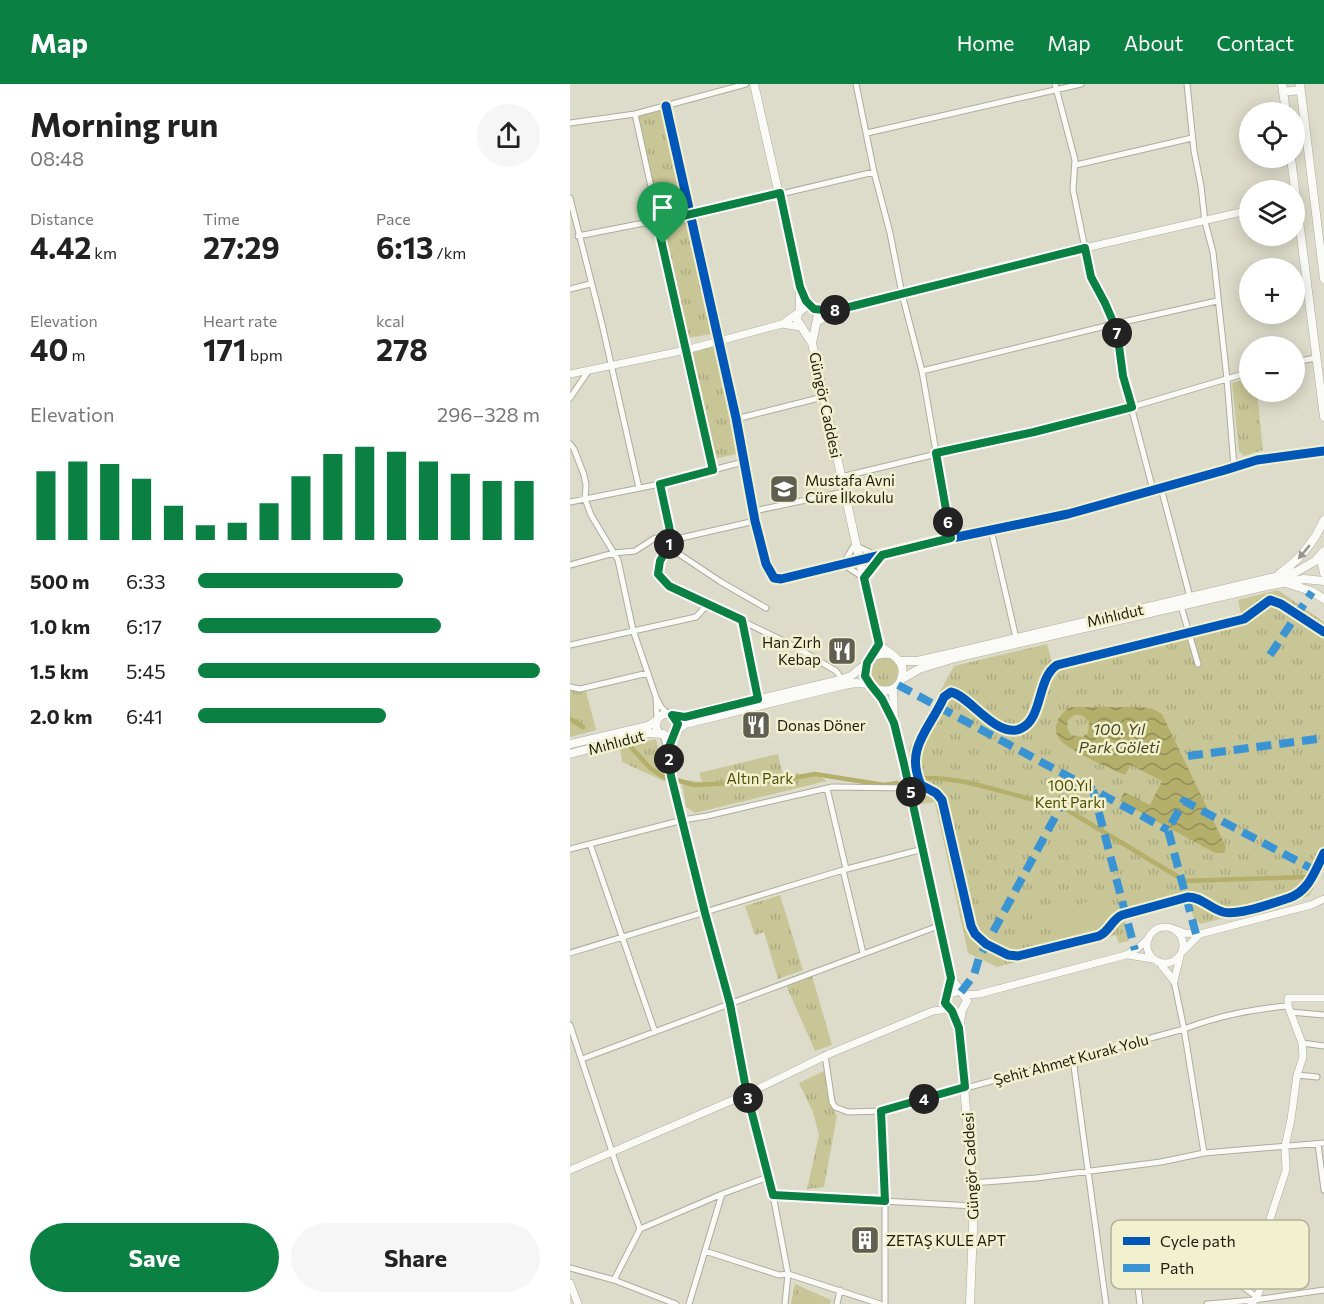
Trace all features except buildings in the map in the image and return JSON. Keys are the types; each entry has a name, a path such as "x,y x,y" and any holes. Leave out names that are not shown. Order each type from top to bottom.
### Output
{"main road":[{"path":"754,84 800,287 797,320 812,342"},
{"path":"1283,88 1300,87 1324,279"},
{"path":"1301,246 1324,417"},
{"path":"800,287 818,315 812,342"},
{"path":"799,311 813,308"},
{"path":"802,328 816,324"},
{"name":"Güngör Caddesi","path":"812,342 879,644"},
{"path":"1275,576 1300,557 1314,539 1324,520"},
{"path":"1324,551 1321,560 1324,573"},
{"name":"Mıhlıdut","path":"899,661 924,660 1296,572 1315,561 1324,551"},
{"name":"Mıhlıdut","path":"902,679 919,669 955,658 1284,583 1310,579 1324,581"},
{"path":"1284,583 1311,591 1324,599"},
{"path":"889,654 882,653 870,660 858,672 842,679 685,717 662,715 657,720 656,727 663,735 674,732 686,724 856,683 872,686 884,691 893,689 902,679 903,673 899,661 879,644 870,660 865,673 872,686 894,723"},
{"path":"893,689 894,723 941,925 951,978 947,997 961,993"},
{"path":"670,714 677,720 674,732"},
{"name":"Mıhlıdut","path":"570,744 648,726 657,720"},
{"name":"Mıhlıdut","path":"570,754 649,733 663,735"},
{"path":"950,1010 964,1008 961,993 951,978"},
{"name":"Güngör Caddesi","path":"947,997 950,1010 959,1028"},
{"name":"Güngör Caddesi","path":"964,1008 959,1028 974,1206 970,1304"}],"street":[{"path":"570,123 634,114 746,84"},
{"path":"856,84 902,294 922,371 951,538"},
{"path":"867,133 1055,87 1081,84"},
{"path":"1187,84 1192,138 1205,222 1213,252 1234,467"},
{"path":"1055,87 1076,165 1073,190 1091,277 1117,331 1123,376 1153,490"},
{"path":"666,106 736,419 755,521 766,564 774,578 781,579 951,538 1068,514 1257,460 1324,451"},
{"path":"634,114 713,470"},
{"path":"1076,165 1192,138"},
{"path":"578,236 690,215 874,172"},
{"path":"570,198 571,210 602,324 639,488"},
{"path":"813,308 833,311 1085,248 1239,213"},
{"path":"570,289 590,284"},
{"path":"922,371 1217,301"},
{"path":"570,374 686,350 782,324 799,311"},
{"path":"816,324 833,311"},
{"path":"782,324 802,328"},
{"path":"1305,360 1316,358"},
{"path":"570,398 590,370"},
{"path":"841,477 1132,407 1239,375"},
{"path":"736,419 824,397"},
{"path":"570,444 584,475 585,499 599,532 618,560 633,630 656,697 661,707 670,714"},
{"path":"570,502 660,484 743,462"},
{"path":"660,484 672,540 660,561 658,570 661,580 669,586 792,645 836,671 842,679"},
{"path":"1161,488 1190,597"},
{"path":"754,511 844,492"},
{"path":"570,565 635,550 655,538 672,540 755,521"},
{"path":"991,530 1017,638"},
{"path":"843,564 856,544 879,555"},
{"path":"668,546 766,608"},
{"path":"843,564 864,578 879,555"},
{"path":"570,645 696,617 708,604"},
{"path":"1181,606 1197,664"},
{"path":"742,620 758,699"},
{"path":"570,687 580,689 648,673"},
{"path":"656,697 657,720"},
{"path":"668,754 674,732"},
{"path":"663,735 705,913 730,1004 747,1094 773,1195 788,1274 785,1304"},
{"path":"570,849 682,819 707,816 826,788 852,786 910,788"},
{"path":"826,788 863,953"},
{"path":"591,844 655,1032"},
{"path":"570,952 705,913 844,869 923,849"},
{"path":"961,993 979,994 1126,954 1138,948 1152,933 1161,928 1200,934 1311,905 1324,899"},
{"path":"1311,905 1324,906"},
{"path":"582,1059 941,925"},
{"path":"1174,929 1182,938 1174,981 1204,1153"},
{"path":"1126,954 1170,963 1200,934"},
{"path":"1149,938 1148,949 1174,981"},
{"path":"964,1008 979,994"},
{"path":"933,1011 947,997"},
{"path":"1270,1220 1286,1170 1285,1147 1297,1076 1304,1057 1302,1043 1287,998 1324,998"},
{"name":"Şehit Ahmet Kurak Yolu","path":"825,1055 832,1102 835,1107 848,1112 881,1111 1257,1008 1289,1009 1324,1015"},
{"path":"570,1170 747,1094 825,1055 933,1011 950,1010"},
{"path":"570,1026 640,1229"},
{"path":"1302,1043 1324,1046"},
{"path":"1072,1059 1106,1304"},
{"path":"1297,1076 1317,1077"},
{"path":"705,1251 882,1304 885,1201 881,1111"},
{"path":"972,1183 1087,1171 1204,1153 1321,1143 1324,1190"},
{"path":"614,1280 640,1229 722,1194 768,1178"},
{"path":"689,1304 722,1194"},
{"path":"773,1195 974,1206"},
{"path":"570,1268 614,1280 676,1304"},
{"path":"570,1283 578,1304"},
{"path":"1138,1289 1140,1304"},
{"path":"1244,1289 1254,1301"},
{"path":"837,1304 840,1290"},
{"path":"1207,1304 1254,1301 1324,1290"}],"green space":[{"path":"661,110 684,210 660,216 638,116"},
{"path":"685,218 712,334 687,338 662,223"},
{"path":"715,346 737,454 714,459 690,352"},
{"path":"1239,381 1239,402 1258,402 1263,450 1244,456 1239,451 1232,383"},
{"name":"100.Yıl Kent Parkı","path":"1278,590 1324,622 1324,867 1309,896 1201,924 1194,920 1188,899 1124,916 1129,941 1119,943 1116,935 997,967 968,953 935,802 921,804 909,749 954,666 1047,644 1052,662 1242,618 1238,600"},
{"path":"883,657 894,661 898,672 894,683 883,687 872,683 868,672 872,661"},
{"path":"570,690 586,691 596,730 570,737"},
{"path":"656,739 666,782 622,762 620,748"},
{"name":"Altın Park","path":"778,754 783,776 798,773 800,777 820,776 826,781 695,813 686,807 682,783 684,780 702,782 699,773"},
{"path":"780,895 803,970 778,979 764,932 755,935 745,906"},
{"path":"1090,901 1093,908 1101,906 1106,921 1103,922 1105,929 1061,940 1055,937 1053,927 1061,912"},
{"path":"812,976 832,1045 815,1051 786,985"},
{"path":"824,1071 829,1102 837,1116 824,1187 807,1189 819,1135 813,1112 799,1083"},
{"path":"795,1284 831,1300 830,1304 791,1304"}],"water":[{"name":"100. Yıl Park Göleti","path":"1071,707 1143,707 1162,714 1226,847 1224,853 1215,853 1120,801 1124,792 1150,805 1162,781 1131,765 1125,775 1067,746 1058,737 1056,727 1059,718","holes":["1074,715 1082,715 1089,722 1088,733 1082,737 1071,735 1067,728 1068,720"]}],"waterway":[{"path":"570,719 583,727"},
{"path":"630,746 650,768 662,776 694,785 776,781 815,774 884,785 897,783"},
{"path":"920,778 956,780 1059,805 1185,881 1304,877 1314,881"}],"marked path":[{"path":"1270,655 1312,592"},
{"path":"898,685 1168,830"},
{"path":"1188,756 1324,738"},
{"path":"961,992 974,975 979,958 1075,780"},
{"path":"1093,790 1135,950"},
{"path":"1196,934 1168,830 1184,801 1324,875"}],"cycle path":[{"path":"666,106 736,418 755,521 766,564 774,578 781,579 938,541 1068,514 1257,460 1324,451"},
{"path":"1324,632 1281,604 1270,600 1244,619 1057,665 1046,679 1029,723 1013,730 994,723 959,695 951,692 944,697 921,739 915,760 921,785 936,793 942,800 971,926 975,934 986,944 1008,955 1018,956 1099,936 1122,915 1188,897 1230,913 1289,898 1302,891 1324,853"}],"place":[{"name":"Mustafa Avni Cüre İlkokulu","path":"784,489"},
{"name":"Han Zırh Kebap","path":"842,651"},
{"name":"Donas Döner","path":"756,725"},
{"name":"ZETAŞ KULE APT","path":"865,1240"}],"route":[{"path":"780,193 800,287 806,301 811,308 833,311 1085,248 1091,277 1117,331 1123,376 1132,407 1034,432 936,453 951,538 882,555 864,578 879,644 867,663 865,676 882,699 894,723 904,764 941,925 951,978 945,1003 946,1007 952,1011 959,1028 965,1087 881,1111 885,1201 773,1195 747,1094 730,1004 671,776 668,754 670,741 678,724 672,715 685,717 758,699 742,620 669,586 661,580 658,574 660,561 672,540 660,484 713,470 663,244 657,222 780,193"}]}
